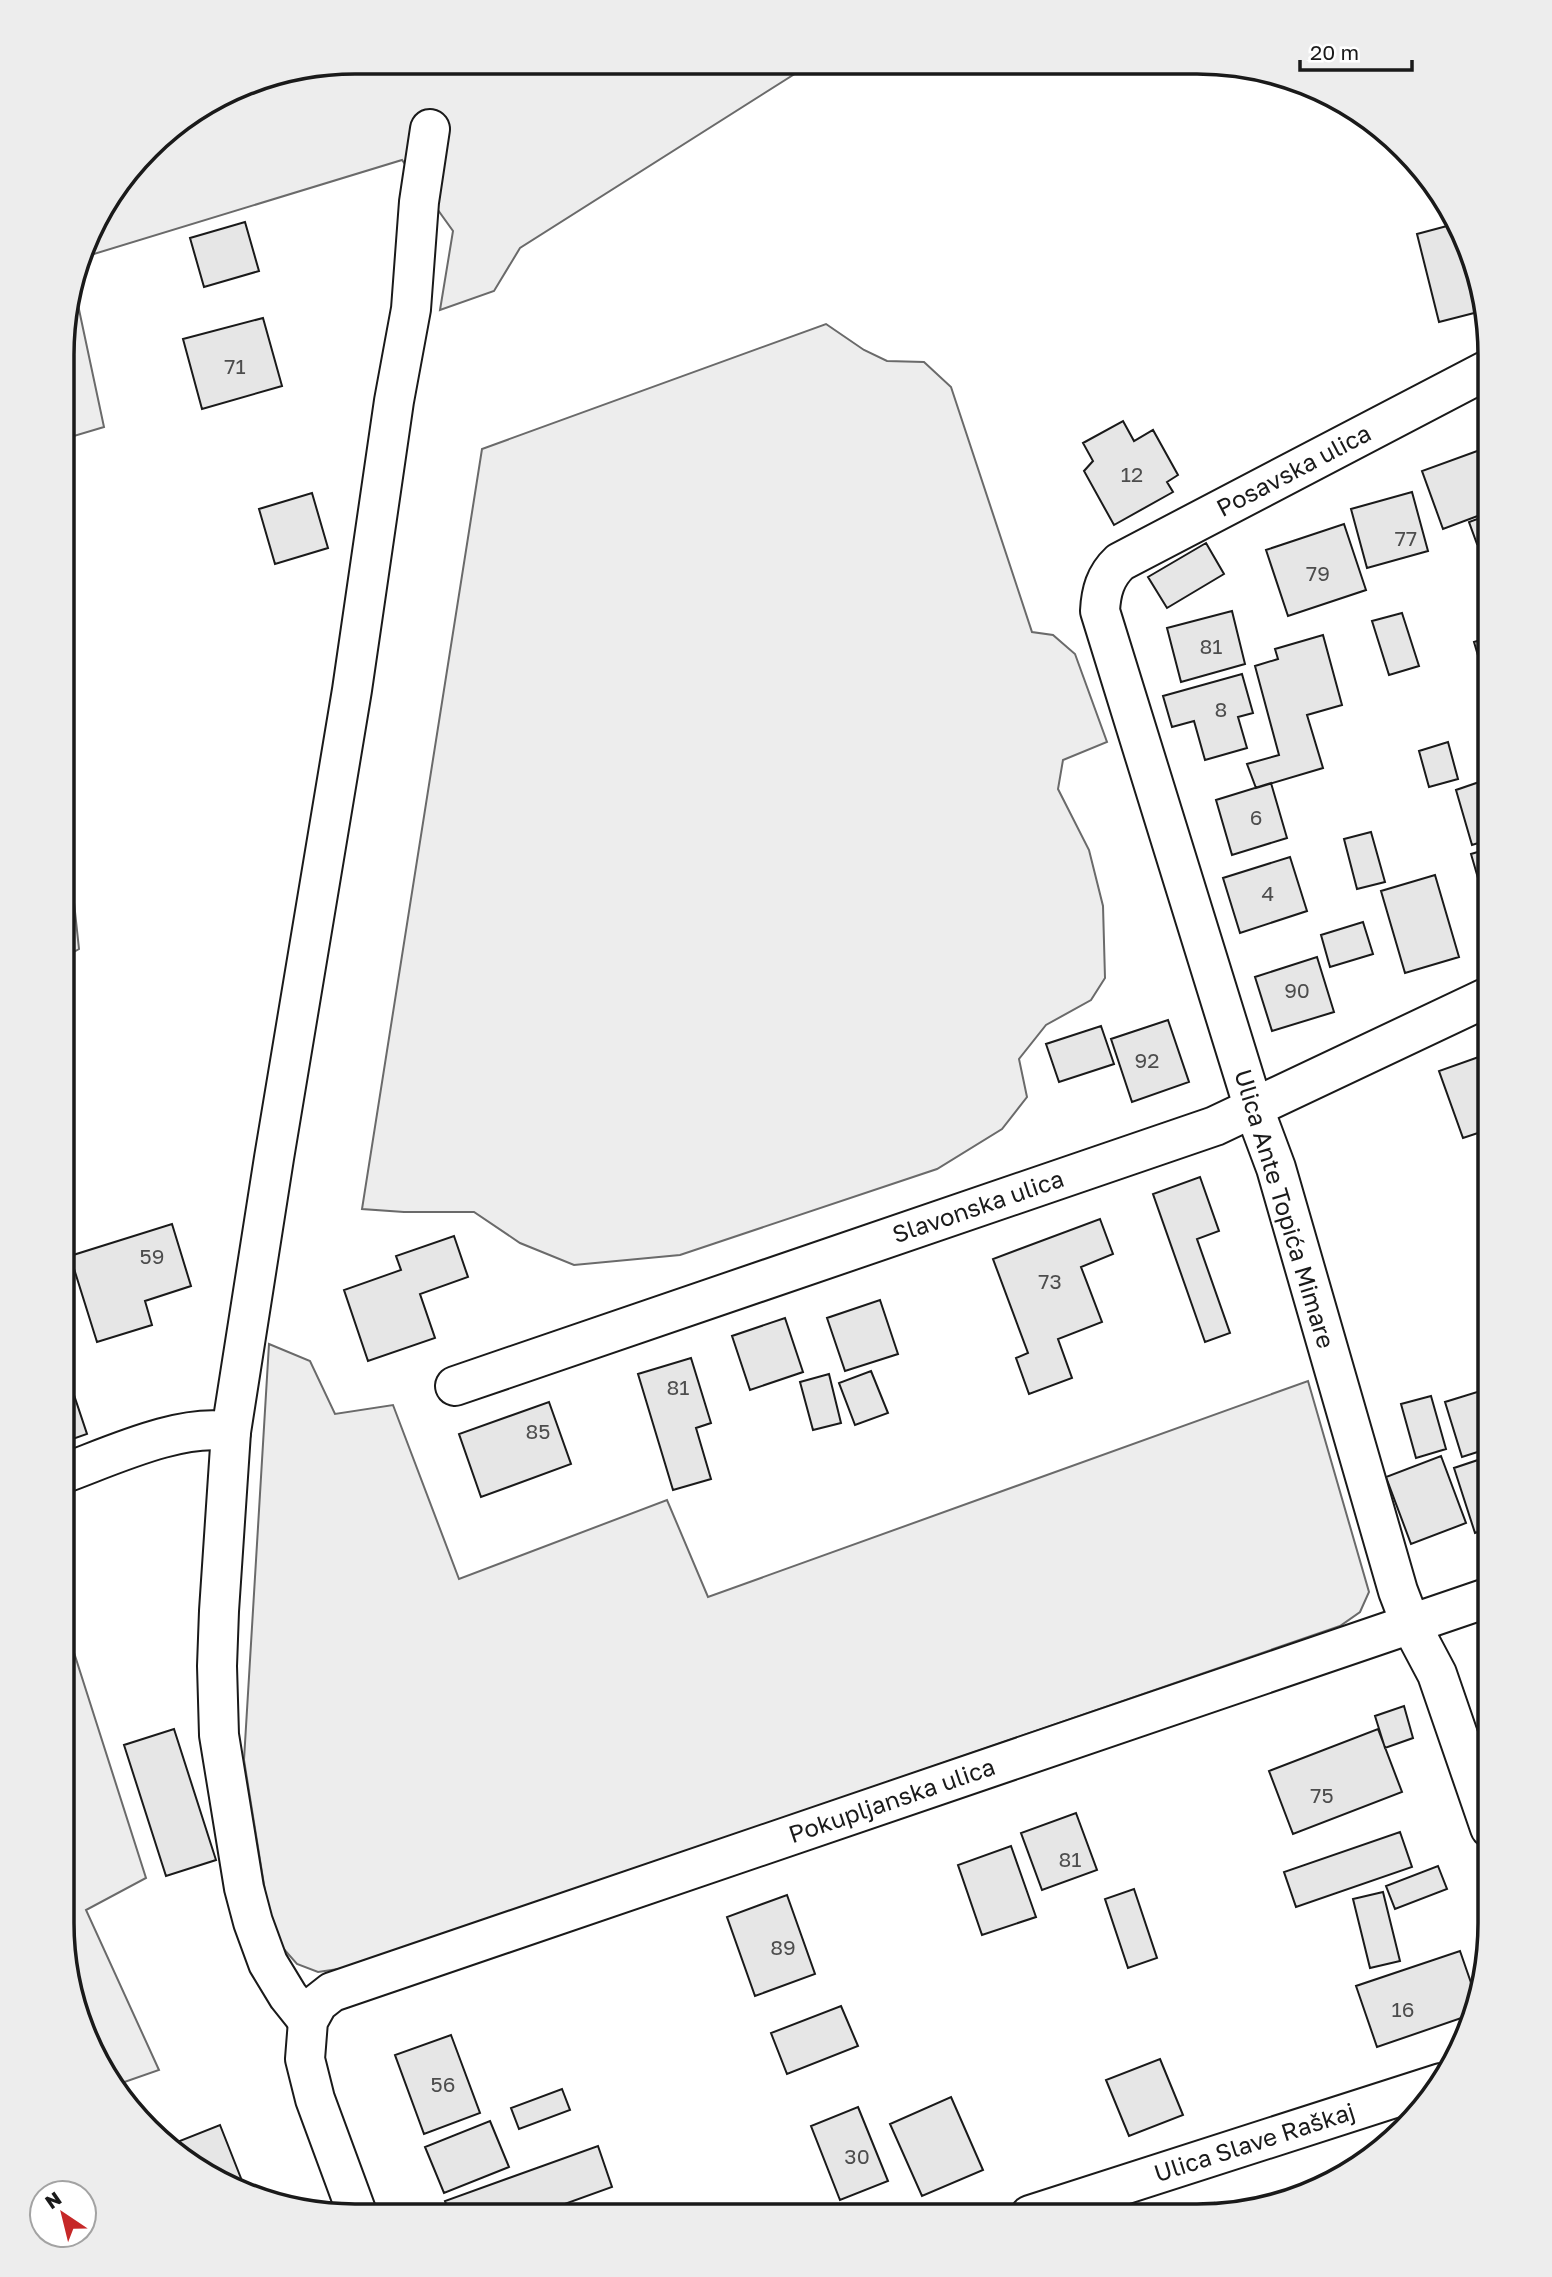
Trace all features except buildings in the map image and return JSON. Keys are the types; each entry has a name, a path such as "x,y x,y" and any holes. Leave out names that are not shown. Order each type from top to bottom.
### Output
{"street":[{"path":"355,2204 309,2080 304,2059 308,2021 273,1972 253,1922 219,1735 216,1666 231,1432 352,690 394,401 411,309 419,202 429,129"},
{"name":"Posavska ulica","path":"1104,583 1120,562 1478,375"},
{"name":"Ulica Ante Topića Mimare","path":"1104,583 1100,611 1105,630 1254,1110 1276,1168 1398,1591 1411,1625 1437,1674 1478,1793"},
{"name":"Slavonska ulica","path":"455,1386 1214,1126 1254,1110 1478,1002"},
{"path":"74,1470 187,1432 231,1432"},
{"name":"Pokupljanska ulica","path":"308,2021 318,2003 332,1992 1478,1601"},
{"name":"Ulica Slave Raškaj","path":"1064,2204 1424,2088"}],"shaded area":[{"path":"336,74 795,74 520,248 494,291 440,310 453,231 402,160 92,255 102,230 121,198 143,169 169,143 230,102 282,83"},
{"path":"78,305 104,427 74,436 74,336"},
{"path":"826,324 864,350 887,361 924,362 951,387 1032,632 1053,635 1075,654 1107,742 1063,760 1058,789 1089,850 1103,906 1105,978 1091,1000 1046,1025 1019,1059 1027,1097 1002,1129 937,1169 680,1255 574,1265 520,1243 474,1212 362,1209 482,449"},
{"path":"74,903 79,949 74,952"},
{"path":"269,1344 310,1361 335,1414 393,1405 459,1579 667,1500 708,1597 1308,1381 1369,1592 1360,1612 1340,1626 352,1967 318,1972 297,1964 282,1947 269,1916 244,1760"},
{"path":"74,1653 146,1878 86,1910 159,2070 123,2082 102,2047 88,2013 79,1977 74,1941"}]}
